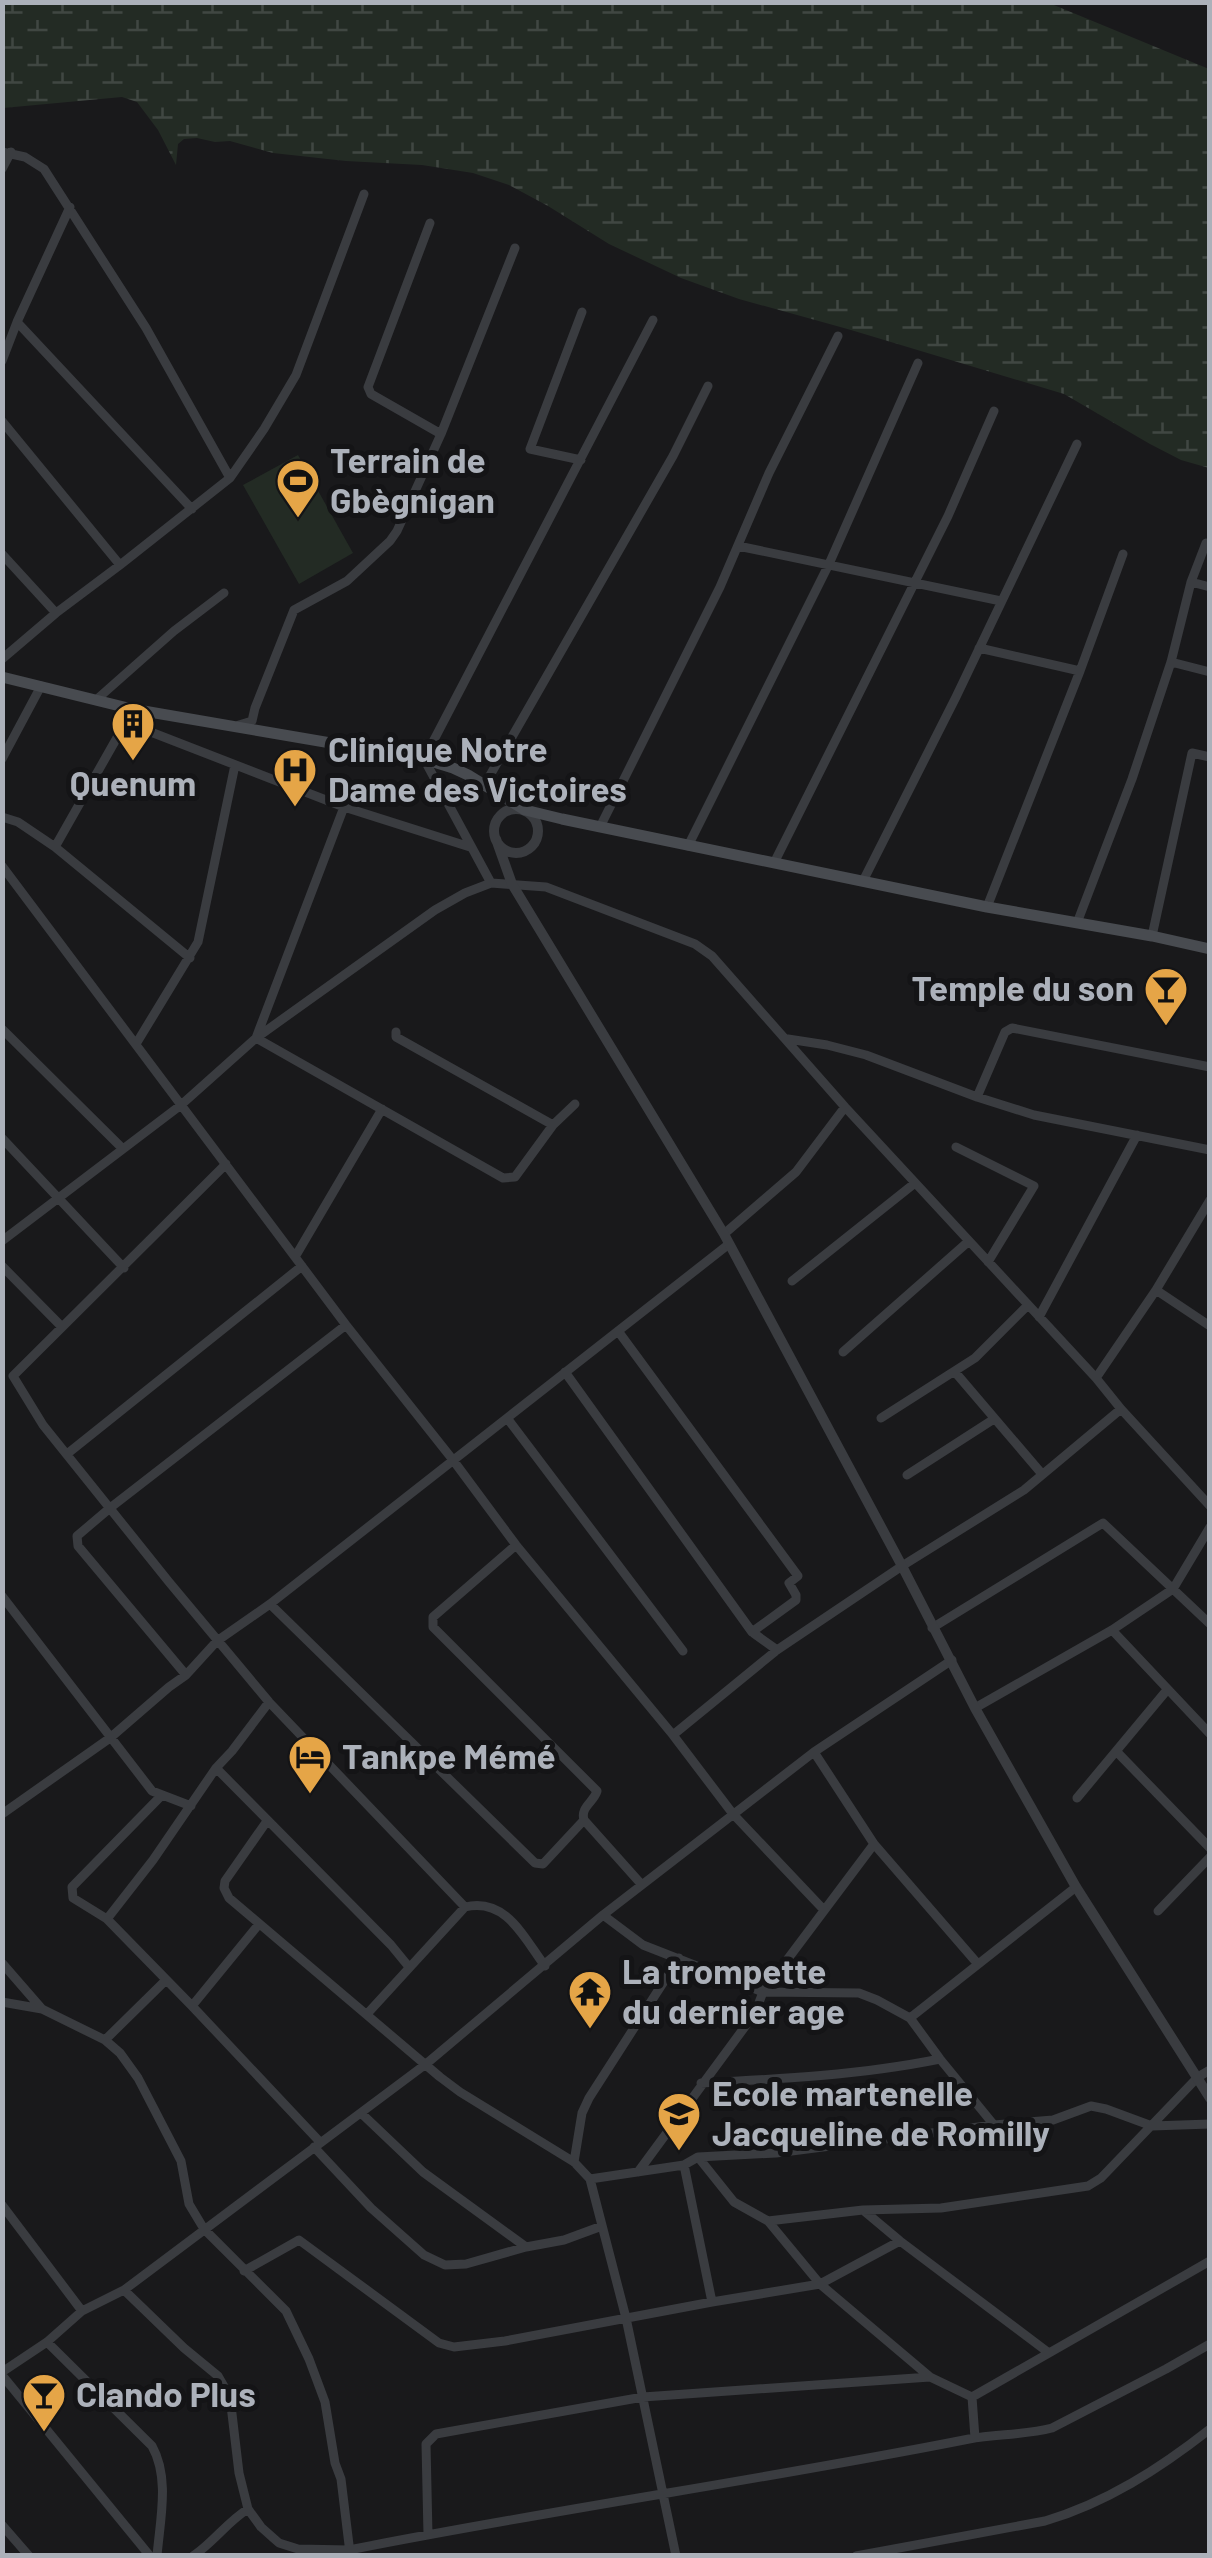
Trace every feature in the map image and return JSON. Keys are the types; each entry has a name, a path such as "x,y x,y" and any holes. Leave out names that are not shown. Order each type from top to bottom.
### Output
{"main road":[{"path":"2,676 132,709 424,759 485,784 525,810 600,828 1210,949"}],"street":[{"path":"2,170 7,152 33,160 44,169 146,328 230,478"},
{"path":"2,659 230,478 296,375 364,194"},
{"path":"2,361 70,207"},
{"path":"430,223 368,387 371,394 441,434"},
{"path":"236,726 252,721 294,610 347,581 390,541 441,434 515,248"},
{"path":"581,460 530,450 582,312"},
{"path":"491,883 424,759 653,320"},
{"path":"17,322 192,509"},
{"path":"600,828 838,336"},
{"path":"688,846 829,564 918,363"},
{"path":"485,784 673,456 708,386"},
{"path":"774,863 948,516 994,411"},
{"path":"2,421 120,566"},
{"path":"862,881 1077,444"},
{"path":"1077,922 1132,779 1206,543"},
{"path":"738,546 1002,601"},
{"path":"2,554 56,613"},
{"path":"988,906 1123,554"},
{"path":"1191,582 1210,587"},
{"path":"96,700 224,593"},
{"path":"979,648 1080,670"},
{"path":"1171,662 1210,672"},
{"path":"2,760 41,686"},
{"path":"55,847 132,709"},
{"path":"126,722 344,807 470,847"},
{"path":"1152,936 1192,753 1210,758"},
{"path":"136,1044 190,958 203,927 234,765"},
{"path":"256,1038 344,807"},
{"path":"496,839 503,848 514,852 530,848 538,828 534,818 525,810 508,811 495,828 496,839 512,884 726,1239 975,1708 1076,1886 1210,2098"},
{"path":"2,816 55,847 190,958"},
{"path":"2,866 516,1545 734,1814 824,1910"},
{"path":"2,1240 182,1105 256,1038 434,910 491,883 546,886 695,944 712,956 1210,1506"},
{"path":"2,1028 123,1149"},
{"path":"977,1096 1005,1032 1012,1028 1210,1067"},
{"path":"396,1032 396,1037 554,1124"},
{"path":"256,1038 503,1178 515,1177 554,1124 576,1104"},
{"path":"786,1039 866,1055 1034,1115 1210,1150"},
{"path":"2,1814 110,1738 186,1676 218,1641 618,1330 726,1239 796,1172 846,1107"},
{"path":"295,1256 382,1109"},
{"path":"1038,1317 1137,1134"},
{"path":"2,1138 124,1268"},
{"path":"956,1147 1034,1186 988,1262"},
{"path":"13,1376 226,1164"},
{"path":"792,1280 915,1183"},
{"path":"1096,1378 1156,1290 1210,1200"},
{"path":"843,1352 969,1242"},
{"path":"2,1266 62,1327"},
{"path":"68,1454 302,1266"},
{"path":"1156,1290 1210,1326"},
{"path":"881,1418 983,1351 1028,1306"},
{"path":"186,1676 78,1546 77,1536 346,1325"},
{"path":"618,1330 798,1576 789,1582 796,1600 752,1632"},
{"path":"2,1366 13,1376 44,1425 269,1702 465,1907"},
{"path":"564,1372 752,1632 777,1650"},
{"path":"955,1372 1042,1474"},
{"path":"673,1735 777,1650 1024,1490 1121,1409"},
{"path":"506,1418 683,1651"},
{"path":"907,1475 994,1419"},
{"path":"932,1628 1104,1523 1210,1624"},
{"path":"975,1708 1112,1630 1173,1589 1210,1527"},
{"path":"516,1545 433,1616 433,1626 597,1790 582,1814 584,1820 642,1885"},
{"path":"2,1596 152,1791 190,1806"},
{"path":"270,1604 535,1863 543,1864 584,1820"},
{"path":"1112,1630 1210,1734"},
{"path":"154,2556 2,2373 48,2342 82,2312 124,2290 426,2064 603,1915 814,1752 952,1660"},
{"path":"1077,1798 1167,1690"},
{"path":"107,1920 154,1860 216,1768 269,1702"},
{"path":"1116,1751 1210,1848"},
{"path":"814,1752 874,1844 978,1963"},
{"path":"216,1768 392,1945 408,1967"},
{"path":"161,1796 72,1887 73,1898 107,1920 192,2006 371,2208 424,2255 445,2265 466,2264 564,2240 602,2226"},
{"path":"267,1821 226,1881 228,1898 460,2092 574,2162 590,2179 626,2318 676,2556"},
{"path":"638,2172 755,2012 763,1992 874,1844"},
{"path":"1158,1911 1210,1856"},
{"path":"910,2018 1076,1886"},
{"path":"366,2014 465,1907 476,1904 507,1915 545,1966"},
{"path":"603,1915 642,1944 763,1992 858,1993 910,2018 994,2125"},
{"path":"192,2006 259,1924"},
{"path":"574,2162 582,2113 589,2098 679,1958"},
{"path":"2,1963 42,2010"},
{"path":"105,2040 166,1980"},
{"path":"2,2002 42,2010 105,2040 120,2054 138,2078 181,2161 189,2204 204,2230 286,2311 325,2402 350,2553"},
{"path":"701,2083 821,2076 940,2059"},
{"path":"768,2221 863,2210 940,2208 1088,2186 1102,2178 1198,2077 1210,2070"},
{"path":"590,2179 684,2165 698,2157 776,2154 1053,2120 1091,2106 1152,2126 1210,2124"},
{"path":"360,2114 422,2172 526,2247"},
{"path":"698,2157 734,2202 768,2221 820,2284 930,2376 972,2397"},
{"path":"684,2165 712,2302"},
{"path":"2,2205 82,2312"},
{"path":"863,2210 1050,2353"},
{"path":"244,2271 299,2240 439,2343 454,2347 820,2284 900,2241"},
{"path":"972,2397 1210,2261"},
{"path":"124,2290 218,2376 230,2397 248,2509 261,2528 280,2543 298,2549 350,2553 428,2534 806,2471 975,2438 1052,2428 1210,2344"},
{"path":"48,2342 152,2446 160,2459 162,2500 154,2556"},
{"path":"428,2534 426,2444 436,2434 643,2397 930,2376"},
{"path":"972,2397 975,2438"},
{"path":"856,2556 1064,2516 1111,2496 1210,2429"},
{"path":"193,2556 248,2509"},
{"path":"2,2525 29,2556"}],"green space":[{"path":"3,2 1049,3 1209,69 1209,468 1181,460 1064,394 739,299 681,278 609,244 509,185 473,173 273,153 230,141 197,138 178,144 176,165 158,130 137,102 122,97 3,108"},
{"name":"Terrain de Gbègnigan","path":"298,455 353,553 299,584 243,485"}],"place":[{"name":"Terrain de Gbègnigan","path":"298,519"},
{"name":"Quenum","path":"133,762"},
{"name":"Clinique Notre Dame des Victoires","path":"295,808"},
{"name":"Temple du son","path":"1166,1027"},
{"name":"Tankpe Mémé","path":"310,1795"},
{"name":"La trompette du dernier age","path":"590,2030"},
{"name":"Ecole martenelle Jacqueline de Romilly","path":"679,2152"},
{"name":"Clando Plus","path":"44,2433"}]}
